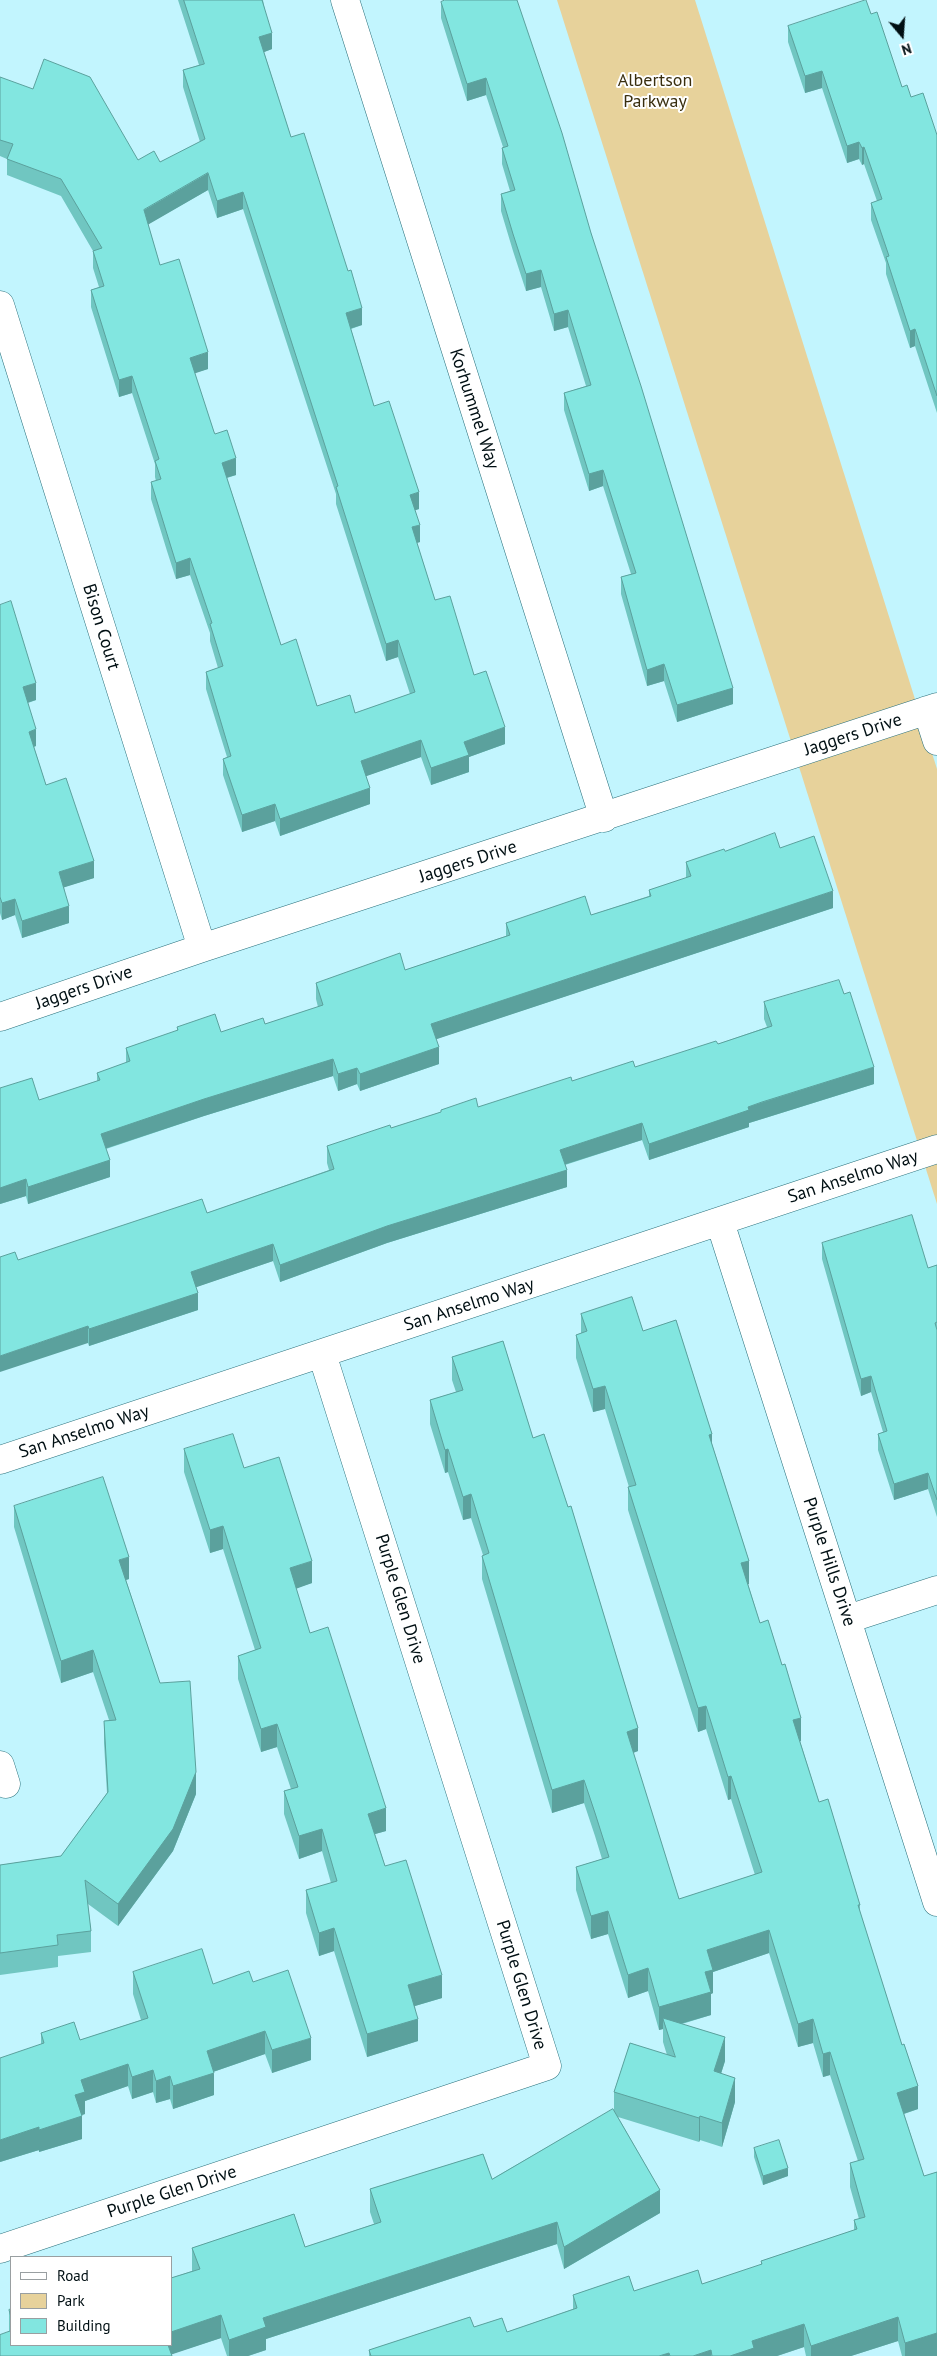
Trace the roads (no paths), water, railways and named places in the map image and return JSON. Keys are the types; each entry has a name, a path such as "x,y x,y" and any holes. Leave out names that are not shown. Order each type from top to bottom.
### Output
{"street":[{"name":"Korhummel Way","path":"345,0 604,818"},
{"name":"Bison Court","path":"0,305 202,948"},
{"name":"Jaggers Drive","path":"0,1017 202,948 604,818 932,709"},
{"path":"932,709 937,741"},
{"name":"San Anselmo Way","path":"0,1460 937,1149"},
{"name":"Purple Hills Drive","path":"720,1222 937,1902"},
{"name":"Purple Glen Drive","path":"0,2249 547,2066 322,1354"},
{"path":"848,1619 937,1590"}],"park label":[{"name":"Albertson Parkway","path":"655,91"}]}
